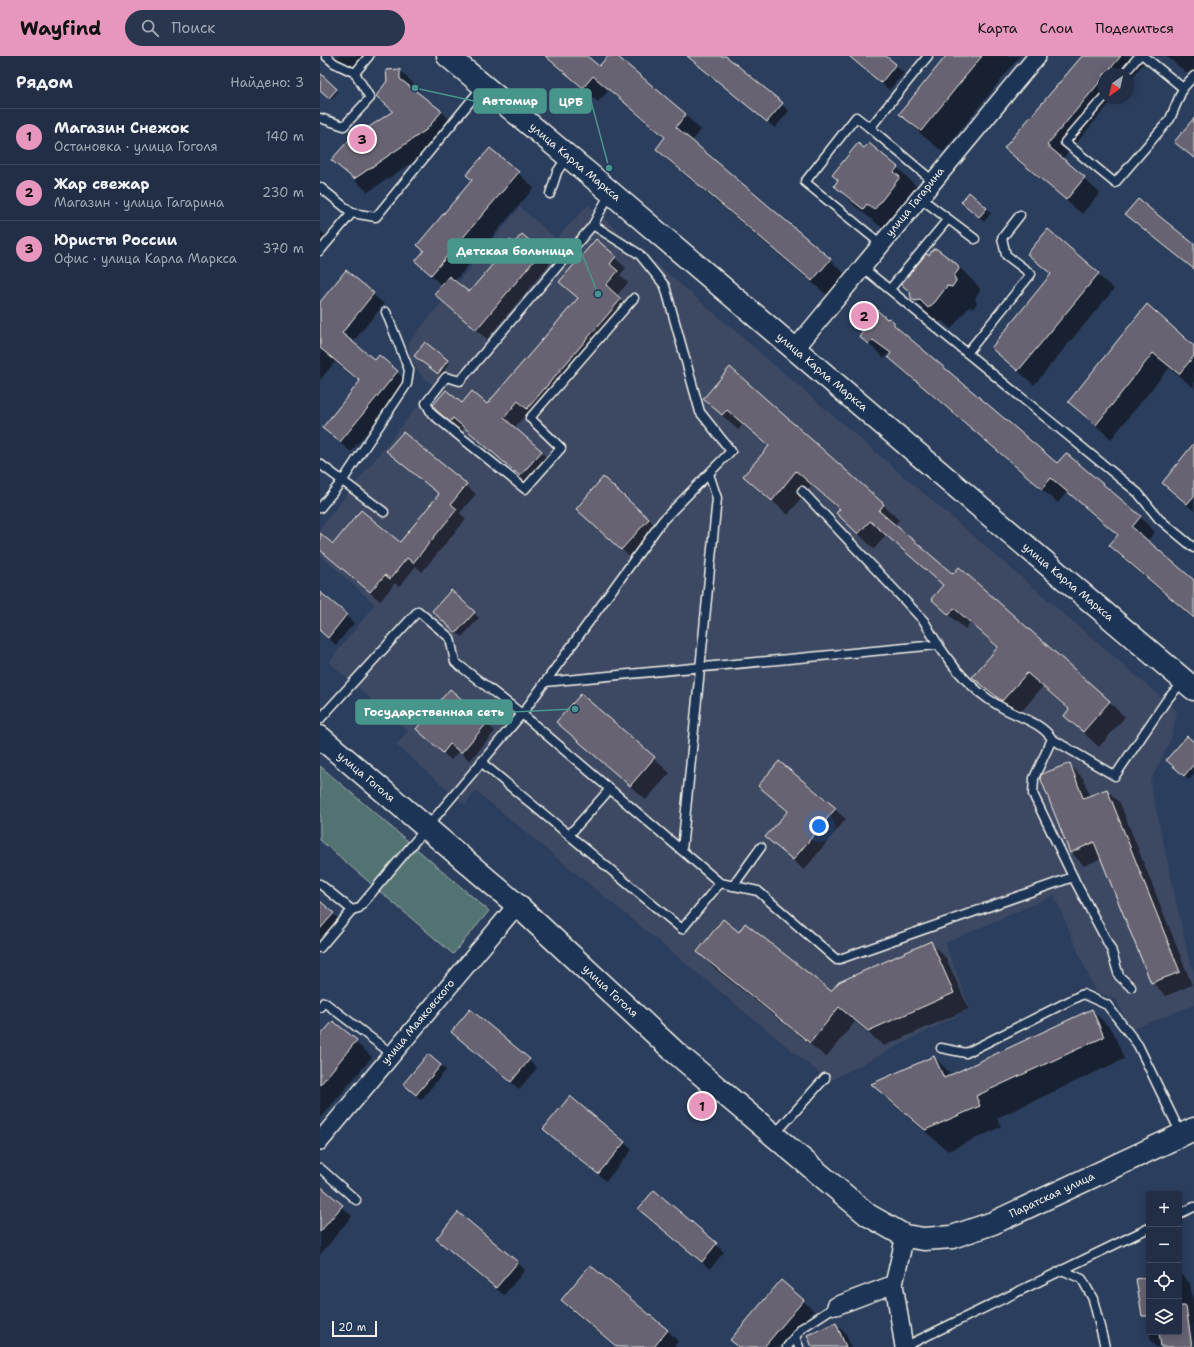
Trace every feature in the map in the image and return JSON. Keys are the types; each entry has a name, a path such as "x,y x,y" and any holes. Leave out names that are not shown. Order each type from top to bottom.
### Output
{"main road":[{"name":"улица Карла Маркса","path":"448,56 1189,685"},
{"name":"улица Гоголя","path":"320,737 517,905 676,1053 868,1215 905,1236"},
{"name":"Паратская улица","path":"905,1236 924,1239 952,1237 993,1223 1187,1132"}],"street":[{"name":"улица Гагарина","path":"795,349 1037,56"},
{"name":"улица Маяковского","path":"320,1141 517,905"},
{"path":"904,1347 894,1284 905,1236"},
{"path":"836,1306 894,1284"}],"lane":[{"path":"320,118 344,126 370,98 355,73 326,56"},
{"path":"355,73 369,56"},
{"path":"870,128 928,56"},
{"path":"1129,68 1139,56"},
{"path":"1144,56 1183,88"},
{"path":"1098,104 1064,142 1115,184 1170,119 1183,88 1194,76"},
{"path":"320,187 352,214 376,217 483,85"},
{"path":"881,244 805,182 856,117 933,181"},
{"path":"550,194 557,172 567,156"},
{"path":"610,192 592,225 460,381 446,377 426,403 432,414 525,489 561,448 530,418 634,298"},
{"path":"919,197 975,239"},
{"path":"320,251 352,214"},
{"path":"967,353 1031,274 1006,255 1002,238 1020,215"},
{"path":"890,289 948,219"},
{"path":"320,948 352,910 359,908 522,714 663,520 731,451 700,412 665,286 639,254 592,225"},
{"path":"862,266 1138,493 1159,519 1194,548"},
{"path":"320,508 343,480 407,384 409,370 386,312"},
{"path":"320,464 384,512"},
{"path":"682,850 716,498 709,474"},
{"path":"802,491 924,621 937,645 961,676 1000,707 1046,730 1052,739 1115,776 1166,701 1189,685"},
{"path":"320,719 418,611 450,638 455,662 522,714 720,883 758,891 837,960 1073,876"},
{"path":"545,682 937,645"},
{"path":"1052,739 1034,778 1033,794 1111,949 1119,976 1131,987"},
{"path":"481,762 682,929 720,883"},
{"path":"569,835 610,789"},
{"path":"733,886 761,847"},
{"path":"320,884 352,910"},
{"path":"941,1048 966,1053 1083,994 1107,1005 1138,1046 1187,1132"},
{"path":"320,1007 324,1002 392,1054"},
{"path":"774,1135 825,1078"},
{"path":"320,1168 356,1200"},
{"path":"1182,1213 1194,1207"},
{"path":"904,1347 1146,1229"},
{"path":"1062,1270 1082,1278 1093,1299 1105,1347"},
{"path":"787,1347 802,1328 836,1306"},
{"path":"795,1337 799,1347"}],"shaded area":[{"path":"588,205 1177,711 1171,739 1150,782 1188,956 1194,971 1194,1005 1130,1030 1117,1000 1095,991 1054,895 945,943 970,1009 829,1081 476,791 465,805 396,745 408,731 329,662 375,604 320,555 320,528 434,386 420,374 410,357 409,342 520,207 556,239"}],"green space":[{"path":"320,766 489,911 453,954 320,840"}],"building":[{"path":"545,56 587,56 599,66 608,56 617,56 686,114 676,127 831,259 812,281 656,149 665,137 593,76 583,88"},
{"path":"687,56 726,56 783,103 767,122"},
{"path":"849,56 886,56 896,64 881,83"},
{"path":"946,56 982,56 921,131 899,114"},
{"path":"1082,56 1121,56 1111,68 1098,68 1098,84 1047,145 1085,177 1066,200 1004,148"},
{"path":"400,69 400,79 442,111 426,130 354,179 331,160 348,141 393,111 376,96 387,81 386,70"},
{"path":"320,73 337,89 329,98 320,90"},
{"path":"1194,118 1194,158 1174,142"},
{"path":"858,143 864,148 869,143 898,167 894,172 900,177 874,210 867,204 863,209 834,186 838,180 832,175"},
{"path":"490,148 519,172 431,275 415,261 424,251 417,245 472,180 466,175"},
{"path":"969,192 987,208 979,217 961,202"},
{"path":"1138,199 1194,244 1194,269 1125,214"},
{"path":"1048,229 1099,273 1018,371 991,348 1051,274 1027,254"},
{"path":"522,234 542,251 476,330 434,294 449,276 469,292 504,251 502,249 510,240 514,243"},
{"path":"596,239 616,256 610,264 618,271 606,285 621,299 527,409 518,401 504,418 542,451 520,476 453,418 450,422 436,410 433,405 446,390 462,403 472,391 487,404 578,298 559,282"},
{"path":"933,249 937,249 957,264 959,269 954,276 956,281 952,287 947,286 935,302 928,308 920,300 915,301 911,298 910,292 903,286 902,283 926,254 929,255"},
{"path":"346,270 374,293 342,333 375,360 379,355 398,371 340,442 322,428 360,381 320,348 320,302"},
{"path":"870,304 887,319 890,318 894,322 894,325 1057,463 1066,453 1141,516 1132,527 1194,580 1194,618 1109,545 1118,535 1051,478 1042,489 888,357 891,353 873,340 869,344 859,337 865,329 860,324 860,316"},
{"path":"1147,304 1194,346 1194,356 1179,374 1153,353 1096,425 1068,402"},
{"path":"425,342 448,360 438,374 414,356"},
{"path":"730,367 884,504 879,511 953,574 959,567 1110,701 1083,732 1064,716 1069,709 1027,673 1002,701 972,677 998,647 954,608 949,615 931,599 943,585 870,521 858,534 836,513 840,509 796,471 772,501 743,476 769,446 727,410 722,415 703,399"},
{"path":"403,432 467,484 451,504 457,509 413,563 407,558 390,579 385,575 370,592 320,550 320,533 333,544 361,510 400,542 439,494 386,451"},
{"path":"1194,443 1194,496 1187,504 1162,483"},
{"path":"603,477 649,519 621,550 576,509"},
{"path":"451,590 475,612 456,633 432,611"},
{"path":"320,592 347,614 328,638 320,631"},
{"path":"450,689 488,722 461,753 450,744 443,753 416,729"},
{"path":"581,694 655,757 630,786 556,722"},
{"path":"1187,736 1194,742 1194,764 1184,776 1166,760"},
{"path":"779,761 836,808 793,860 765,837 788,811 758,786"},
{"path":"1070,763 1083,798 1107,789 1180,972 1151,983 1094,842 1070,853 1040,777 1042,774"},
{"path":"320,901 334,913 320,929"},
{"path":"723,919 739,932 745,923 831,991 839,982 931,941 954,993 868,1031 839,1007 810,1043 697,952"},
{"path":"470,1009 530,1059 511,1082 451,1032"},
{"path":"1092,1009 1104,1037 976,1096 980,1106 925,1130 871,1084 934,1056 944,1078"},
{"path":"333,1021 357,1040 320,1085 320,1036"},
{"path":"428,1054 441,1065 416,1095 403,1084"},
{"path":"570,1096 625,1142 598,1174 543,1129"},
{"path":"320,1186 343,1205 320,1232"},
{"path":"654,1190 717,1243 702,1262 638,1209"},
{"path":"458,1212 518,1262 496,1288 436,1239"},
{"path":"590,1265 668,1330 654,1347 617,1347 561,1300"},
{"path":"1146,1277 1146,1316 1142,1316 1136,1279"},
{"path":"781,1280 804,1300 764,1347 739,1347 730,1340"},
{"path":"1182,1306 1186,1306 1192,1347 1161,1347 1159,1335 1182,1335"},
{"path":"836,1323 846,1347 812,1347 807,1335"}],"place":[{"name":"Автомир","path":"415,88"},
{"name":"Юристы России","path":"362,139"},
{"name":"ЦРБ","path":"609,168"},
{"name":"Детская больница","path":"598,294"},
{"name":"Жар свежар","path":"864,316"},
{"name":"Государственная сеть","path":"575,709"},
{"name":"Магазин Снежок","path":"702,1106"}]}
